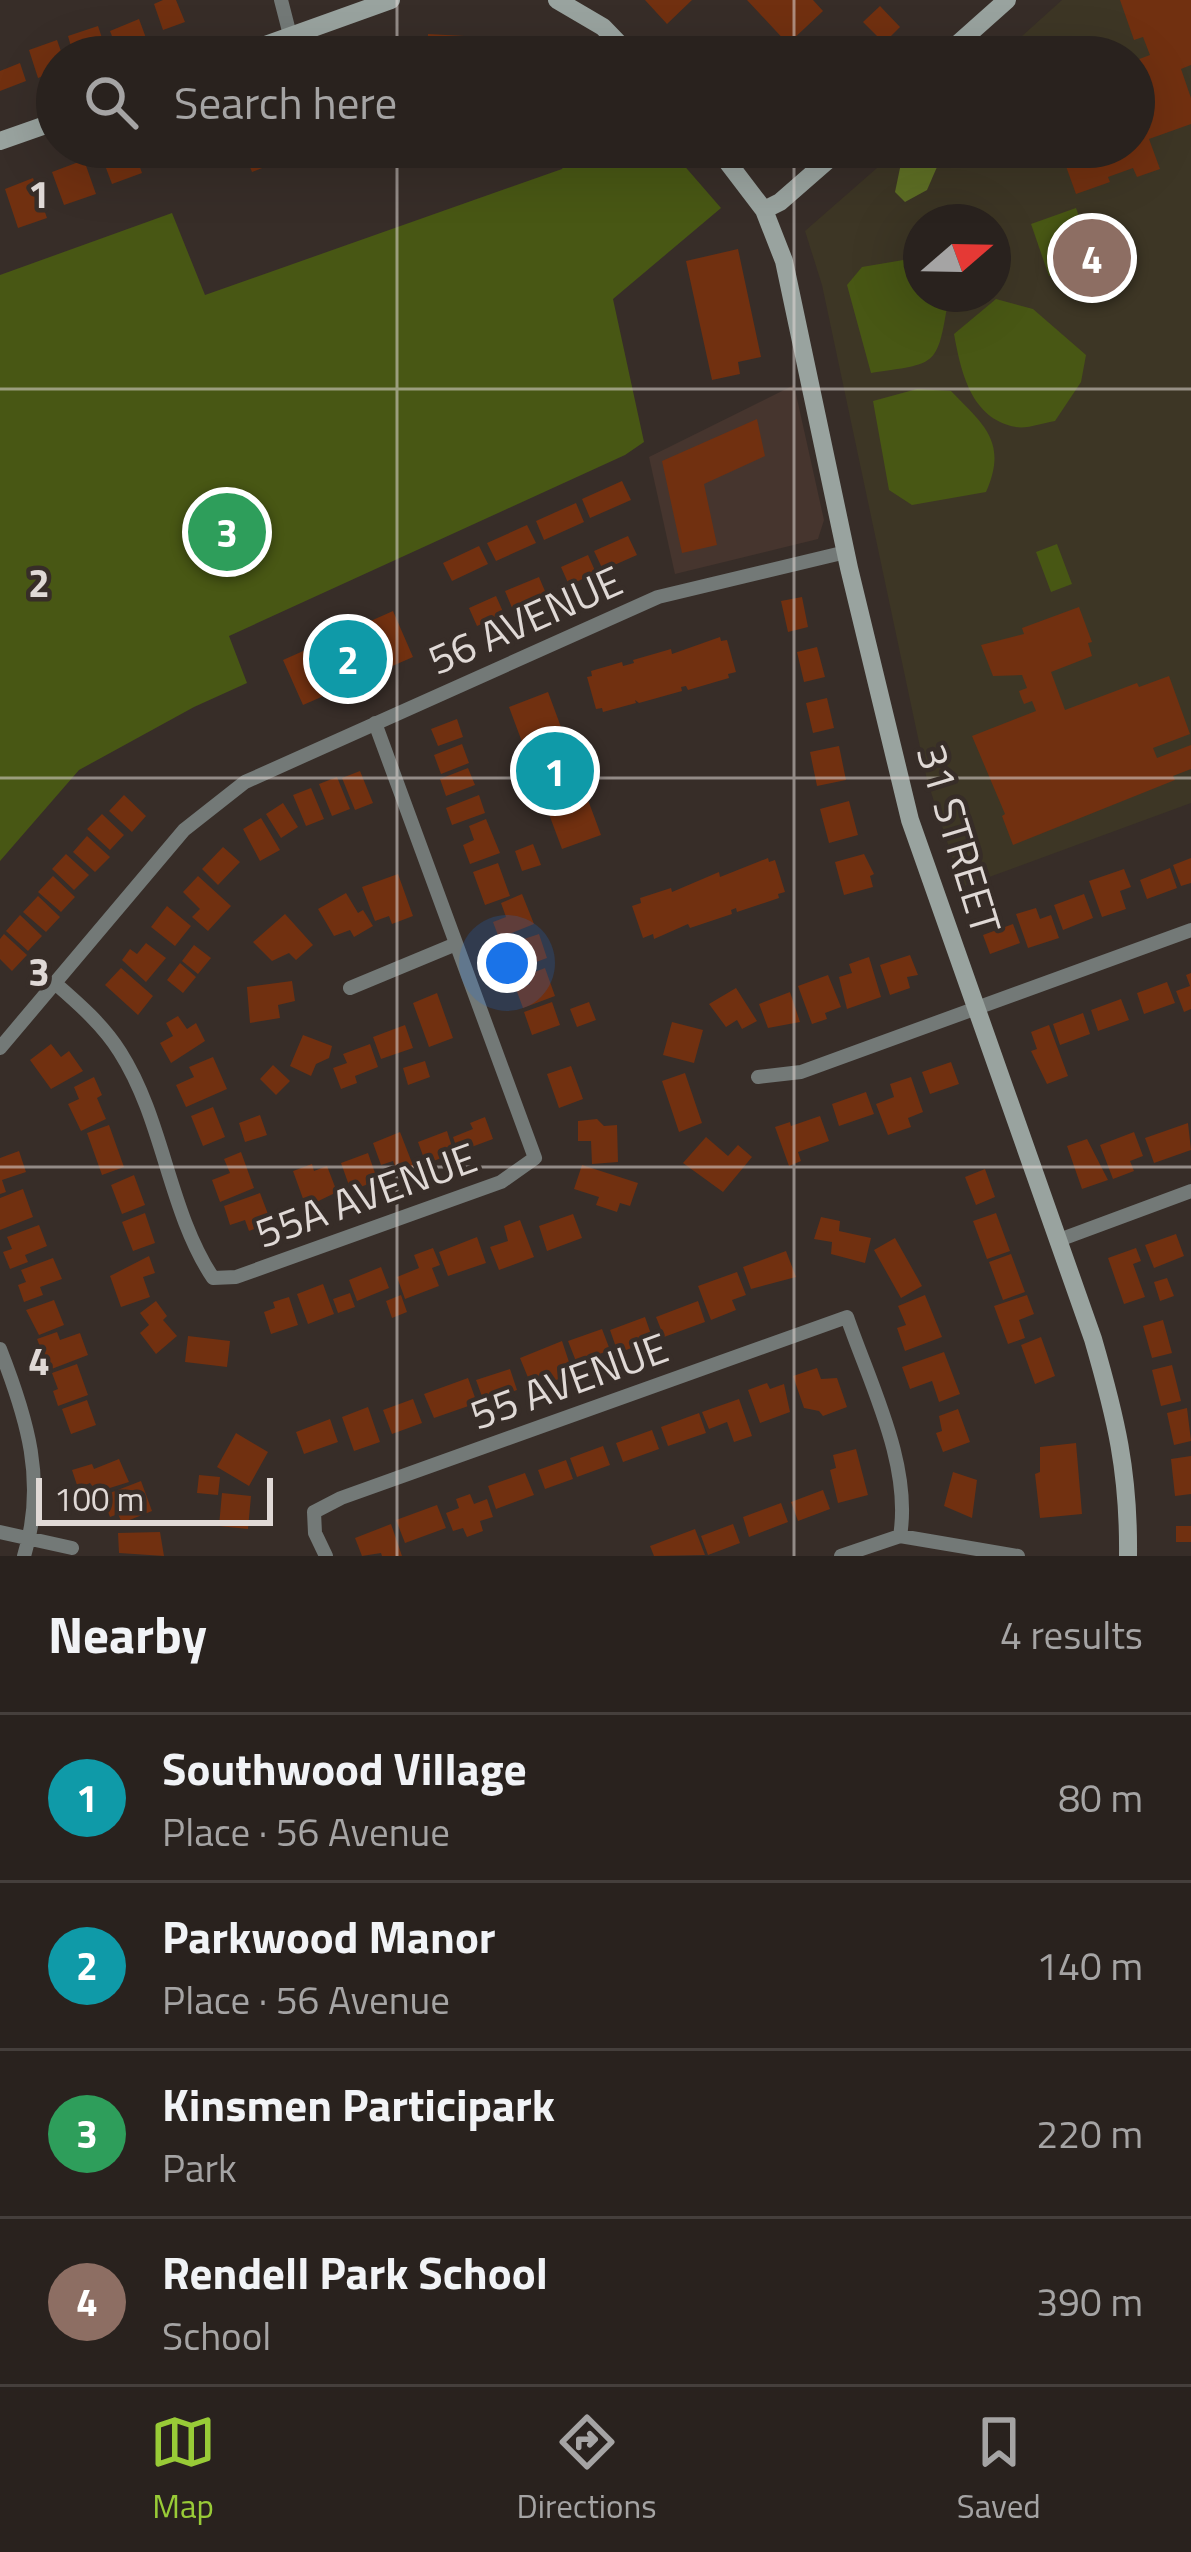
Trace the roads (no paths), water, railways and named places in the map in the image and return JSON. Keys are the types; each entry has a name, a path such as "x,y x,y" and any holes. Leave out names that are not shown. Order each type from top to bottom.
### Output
{"street":[{"path":"280,0 290,34"},
{"path":"285,36 391,0"},
{"path":"557,0 611,36"},
{"path":"966,36 1007,0"},
{"path":"0,141 36,128"},
{"name":"31 STREET","path":"732,168 764,210 793,290 846,552 910,820 1060,1240 1117,1423 1129,1492 1128,1556"},
{"path":"764,210 819,168"},
{"name":"56 AVENUE","path":"0,1048 184,830 213,803 292,758 658,597 846,552"},
{"path":"350,988 456,944 375,723"},
{"path":"758,1077 801,1072 1191,930"},
{"name":"55A AVENUE","path":"56,984 121,1053 143,1100 197,1253 213,1278 236,1277 501,1183 535,1158 456,944"},
{"path":"1060,1240 1191,1191"},
{"name":"55 AVENUE","path":"326,1556 315,1533 314,1512 341,1498 847,1316 900,1470 900,1536"},
{"path":"0,1349 22,1406 35,1461 24,1556"},
{"path":"0,1532 72,1548"},
{"path":"842,1556 900,1536 1018,1556"}],"place":[{"name":"Rendell Park School","path":"1092,258"},
{"name":"Kinsmen Participark","path":"227,532"},
{"name":"Parkwood Manor","path":"348,659"},
{"name":"Southwood Village","path":"555,771"}]}
